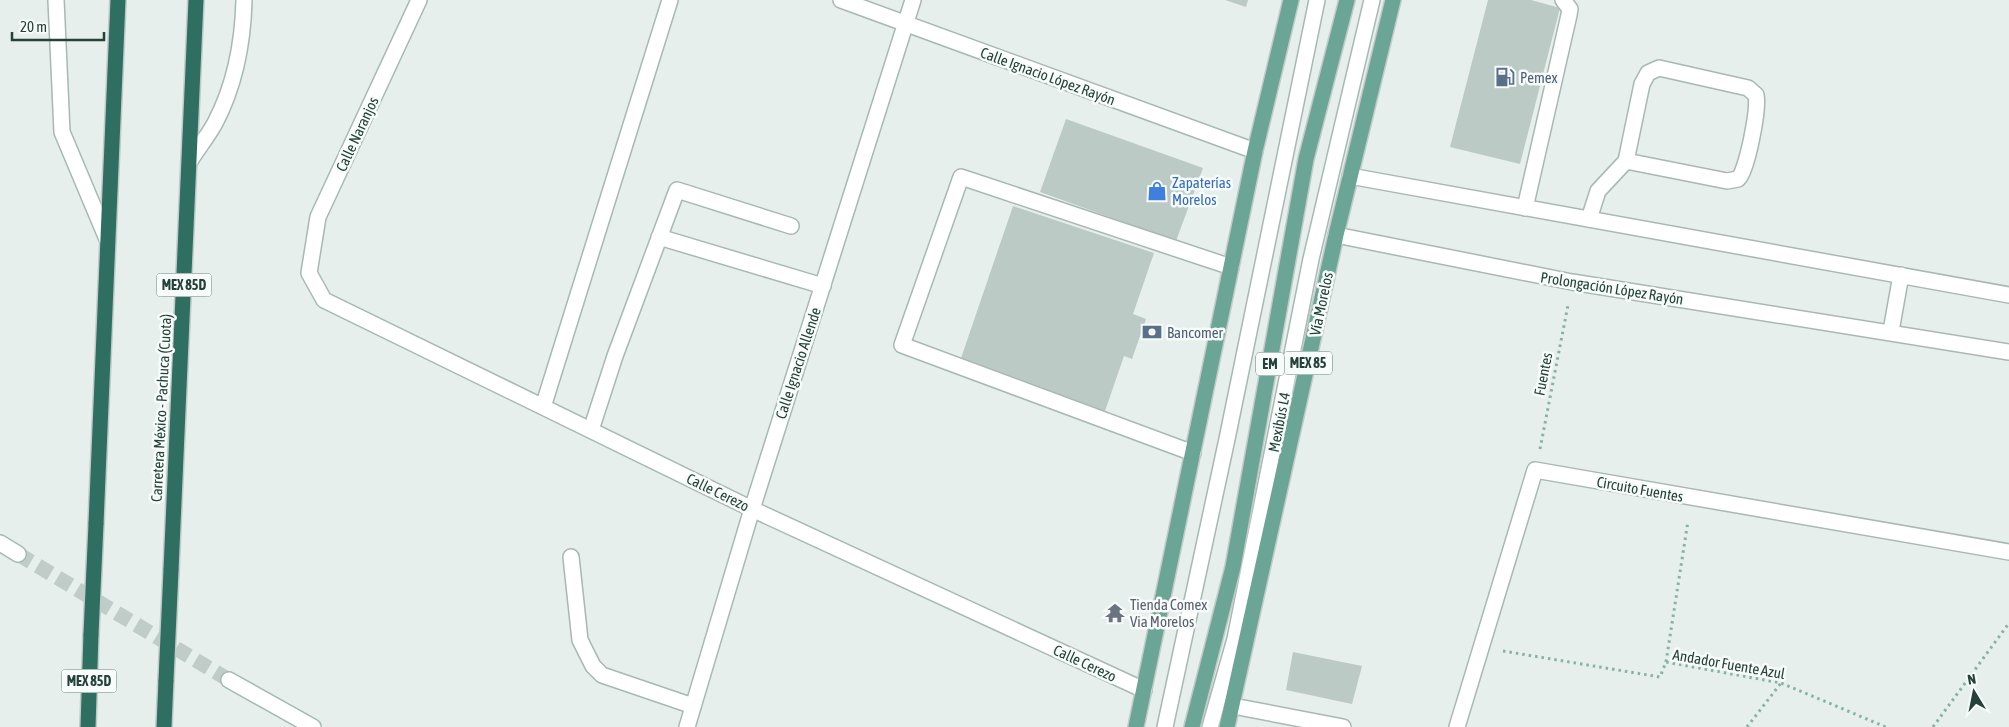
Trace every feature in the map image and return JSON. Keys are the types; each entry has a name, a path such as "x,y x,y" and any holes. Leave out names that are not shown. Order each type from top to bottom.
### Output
{"highway":[{"name":"MEX 85D","path":"88,727 118,0"},
{"name":"Carretera México - Pachuca (Cuota)","path":"164,727 196,0"}],"main road":[{"path":"1136,727 1255,151 1291,0"},
{"name":"EM","path":"1192,727 1233,567 1306,159 1347,0"},
{"name":"Vía Morelos","path":"1228,727 1336,235 1392,0"}],"street":[{"path":"56,0 62,132 107,239"},
{"path":"190,161 215,122 232,83 243,32 244,0"},
{"name":"Calle Naranjos","path":"309,273 318,217 419,0"},
{"path":"544,407 670,0"},
{"name":"Calle Ignacio López Rayón","path":"841,0 1255,151"},
{"name":"Calle Ignacio Allende","path":"687,727 752,509 913,0"},
{"path":"1164,727 1227,439 1317,0"},
{"name":"Mexibús L4","path":"1210,727 1235,639 1311,259 1372,0"},
{"path":"1526,208 1569,15 1570,9 1564,0"},
{"path":"1589,219 1598,191 1626,161 1644,78 1653,70 1659,68 1748,88 1756,96 1757,108 1744,170 1738,180 1727,181 1626,161"},
{"path":"1350,176 2009,295"},
{"path":"1193,453 902,345 961,177 1231,267"},
{"path":"591,430 615,356 677,190 792,226"},
{"name":"Prolongación López Rayón","path":"1336,235 1572,282 1891,331 2009,352"},
{"path":"659,238 823,286"},
{"name":"Calle Cerezo","path":"309,273 324,300 752,509 1144,690"},
{"path":"1891,331 1901,275"},
{"path":"1457,727 1483,647 1535,470"},
{"name":"Circuito Fuentes","path":"1535,470 2009,552"},
{"path":"0,543 18,554"},
{"path":"571,557 580,640 594,666 602,674 693,706"},
{"path":"228,680 313,727"},
{"path":"1233,706 1343,727"}],"path":[{"name":"Fuentes","path":"1535,470 1572,282"},
{"path":"1666,662 1692,498"},
{"path":"1934,727 2009,622"},
{"name":"Andador Fuente Azul","path":"1483,647 1660,677 1666,662 1781,683 1886,727"},
{"path":"1747,727 1781,683"}],"building":[{"path":"1225,0 1248,0 1246,7"},
{"name":"Pemex","path":"1488,0 1531,0 1560,8 1520,164 1450,147"},
{"path":"1066,119 1203,168 1176,241 1040,192"},
{"path":"1013,206 1154,253 1133,314 1146,319 1132,359 1124,356 1104,414 959,364"},
{"path":"1293,652 1362,666 1352,704 1286,690"}],"tunnel":[{"path":"18,554 229,680"}],"place":[{"name":"Pemex","path":"1505,77"},
{"name":"Zapaterías Morelos","path":"1157,191"},
{"name":"Bancomer","path":"1152,332"},
{"name":"Tienda Comex Via Morelos","path":"1115,613"}]}
